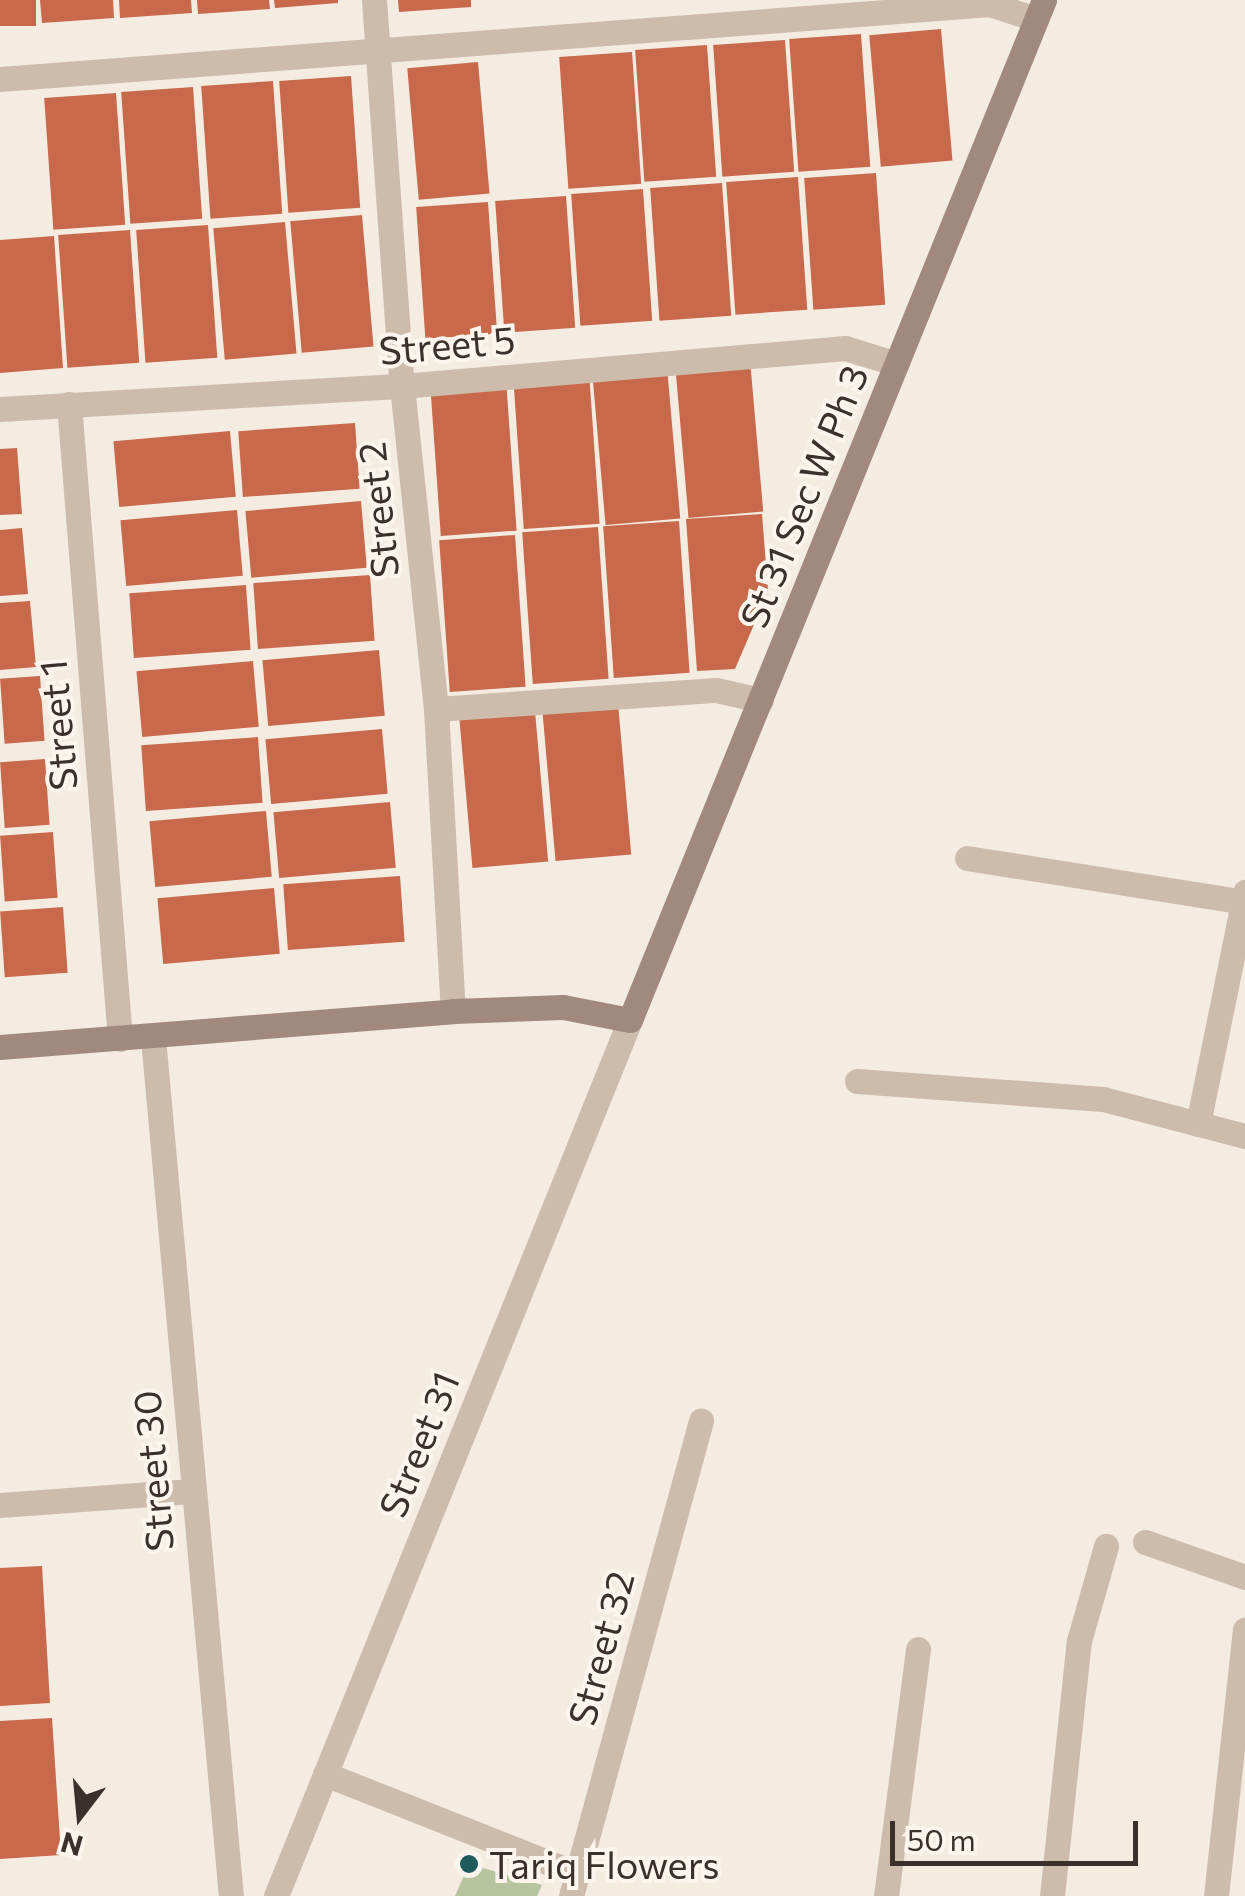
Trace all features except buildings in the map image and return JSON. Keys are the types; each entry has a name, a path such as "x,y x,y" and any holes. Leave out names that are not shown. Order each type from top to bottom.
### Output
{"main road":[{"name":"St 31 Sec W Ph 3","path":"630,1020 1040,10"},
{"path":"0,1047 153,1038 453,1011 564,1007 630,1020"}],"street":[{"name":"Street 2","path":"374,0 402,386 436,709 453,1011"},
{"path":"0,79 990,4 1040,10"},
{"name":"Street 5","path":"0,409 402,386 845,348 897,364"},
{"name":"Street 1","path":"69,404 120,1039"},
{"path":"436,709 716,690 761,700"},
{"path":"967,858 1244,898 1198,1124"},
{"name":"Street 31","path":"276,1896 630,1020"},
{"name":"Street 30","path":"153,1038 191,1492 231,1896"},
{"path":"857,1081 1103,1099 1245,1136"},
{"name":"Street 32","path":"574,1885 701,1420"},
{"path":"0,1504 191,1492"},
{"path":"1145,1542 1245,1577"},
{"path":"1052,1896 1078,1641 1106,1546"},
{"path":"1216,1896 1245,1630"},
{"path":"886,1896 918,1650"},
{"path":"326,1774 574,1885"}],"green space":[{"path":"469,1864 542,1885 537,1896 455,1896"}],"place":[{"name":"Tariq Flowers","path":"469,1864"}]}
